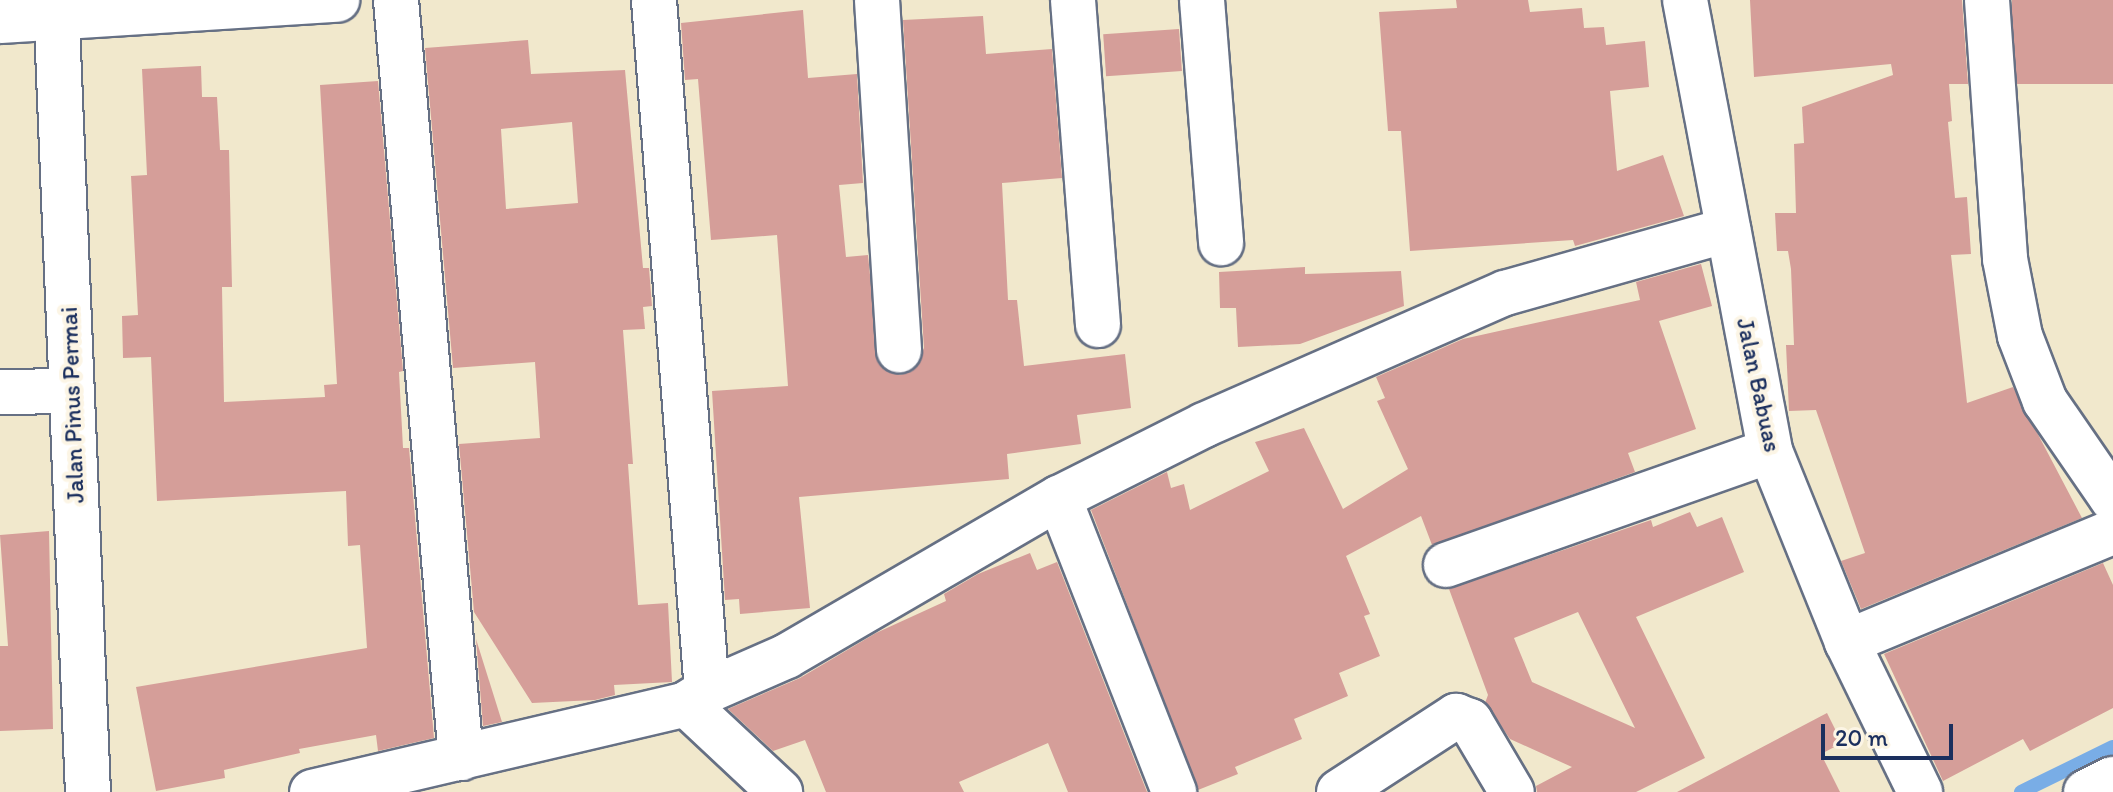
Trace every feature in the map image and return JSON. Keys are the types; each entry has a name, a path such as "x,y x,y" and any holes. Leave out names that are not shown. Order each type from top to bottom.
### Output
{"street":[{"path":"0,21 56,9 337,0"},
{"path":"396,0 461,758"},
{"path":"654,0 697,698 780,792"},
{"path":"877,0 899,350"},
{"path":"1073,0 1098,325"},
{"path":"1202,0 1221,243"},
{"name":"Jalan Babuas","path":"1685,0 1770,451 1847,642 1920,792"},
{"path":"1987,0 2005,259 2020,336 2045,401 2113,500"},
{"name":"Jalan Pinus Permai","path":"56,9 88,792"},
{"path":"312,792 697,698 787,656 1059,498 1204,425 1505,293 1728,230"},
{"path":"0,392 71,391"},
{"path":"1446,565 1770,451"},
{"path":"1059,498 1174,792"},
{"path":"1847,642 2113,532"},
{"path":"1339,792 1456,716 1470,721 1512,792"},
{"path":"2086,792 2113,779"}],"building":[{"path":"1456,0 1528,0 1530,12 1582,8 1584,28 1604,27 1606,45 1645,41 1649,87 1610,91 1617,171 1663,155 1684,216 1575,246 1573,240 1410,251 1401,131 1388,131 1379,12 1457,8"},
{"path":"1750,0 1962,0 1968,84 1949,84 1952,121 1948,122 1955,198 1967,197 1971,254 1951,255 1967,403 2013,387 2082,518 1861,609 1841,561 1865,553 1816,410 1789,411 1786,345 1794,345 1791,269 1788,251 1777,251 1775,213 1796,213 1794,144 1804,143 1802,107 1893,75 1891,64 1754,77"},
{"path":"2012,0 2113,0 2113,84 2012,84"},
{"path":"803,10 808,78 857,74 863,183 839,185 846,257 868,255 879,364 900,375 912,371 924,348 903,20 983,16 986,54 1052,49 1062,178 1002,183 1008,300 1017,300 1024,366 1125,354 1131,408 1077,415 1081,444 1007,454 1009,479 799,497 810,608 740,614 739,599 725,600 712,391 788,386 777,235 711,240 698,79 685,80 681,23"},
{"path":"1179,29 1182,71 1106,76 1103,34"},
{"path":"528,40 531,74 625,70 643,268 649,268 652,306 643,307 645,329 623,330 633,464 628,464 638,605 668,603 672,682 614,685 615,695 595,700 532,703 474,612 459,444 540,438 535,362 453,368 425,48","holes":["572,122 578,203 506,209 501,129"]},
{"path":"201,66 202,97 217,97 220,150 229,150 232,287 222,287 224,402 325,397 324,385 337,384 320,85 378,81 403,371 399,372 403,448 409,448 434,738 378,751 376,735 299,749 300,753 224,770 225,778 156,791 136,687 367,648 360,545 348,546 346,491 157,501 151,357 123,358 122,316 138,315 131,176 147,175 142,69"},
{"path":"1701,264 1712,306 1659,321 1696,429 1628,453 1635,472 1432,545 1421,516 1346,556 1370,614 1364,616 1380,656 1339,673 1348,696 1294,719 1302,739 1235,767 1238,774 1198,790 1091,510 1167,472 1171,488 1184,484 1190,510 1269,471 1255,442 1304,428 1343,509 1408,469 1377,401 1385,398 1376,377 1463,339 1640,300 1636,282"},
{"path":"1305,267 1305,274 1401,271 1404,306 1300,344 1238,347 1236,308 1220,308 1219,272"},
{"path":"1690,512 1697,527 1722,517 1744,572 1636,617 1705,758 1636,792 1537,792 1536,786 1572,767 1510,739 1485,703 1488,695 1449,589 1651,520 1653,527","holes":["1578,612 1635,728 1532,682 1514,638"]},
{"path":"49,531 53,729 0,731 0,646 8,646 0,535"},
{"path":"1030,553 1037,570 1057,562 1147,792 1068,792 1048,743 959,782 964,792 826,792 805,740 773,751 728,709 800,678 876,633 946,601 944,594 978,574"},
{"path":"2103,563 2113,585 2113,708 2030,751 2023,739 1943,781 1884,654"},
{"path":"476,639 502,722 483,726"},
{"path":"1827,713 1842,743 1821,754 1840,792 1677,792"}],"waterway":[{"path":"2021,792 2113,747"}]}
